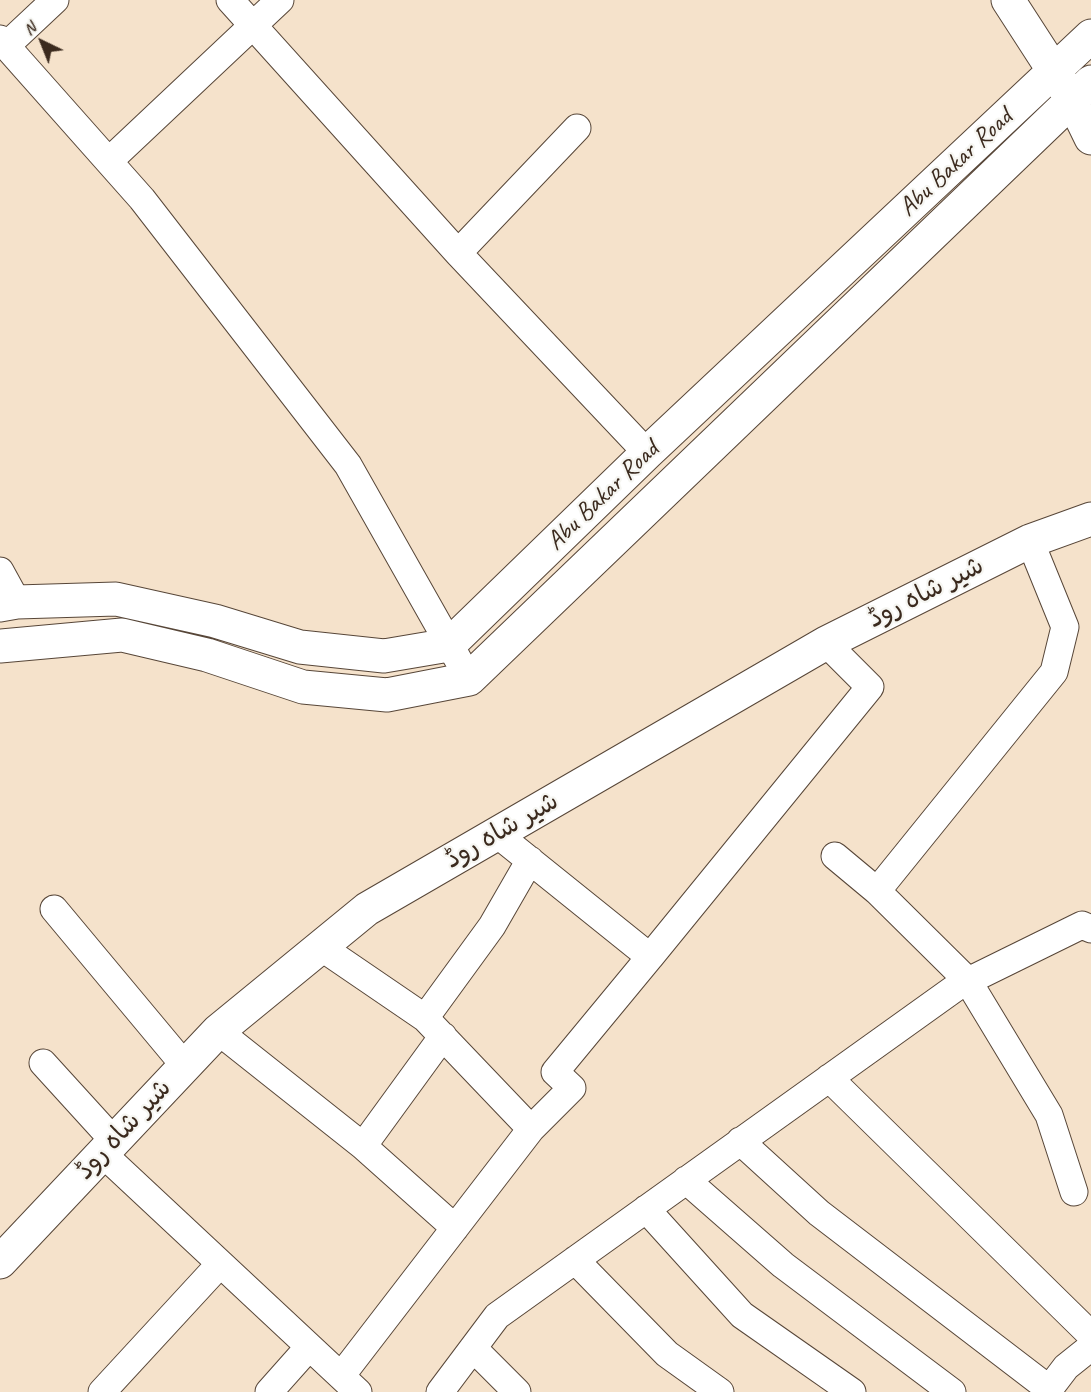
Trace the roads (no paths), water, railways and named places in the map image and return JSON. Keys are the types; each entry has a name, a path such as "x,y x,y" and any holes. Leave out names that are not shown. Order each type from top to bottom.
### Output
{"main road":[{"path":"1008,0 1054,70 1082,91 1091,138"},
{"name":"Abu Bakar Road","path":"449,645 647,453 1091,36"},
{"name":"Abu Bakar Road","path":"470,679 1082,91"},
{"name":"شیر شاہ روڈ","path":"0,1262 218,1031 367,909 826,643 1030,541 1091,519"},
{"path":"8,604 116,599 215,621 300,647 384,656 449,645"},
{"path":"0,646 122,635 207,655 303,687 387,695 470,679"}],"street":[{"path":"55,0 3,42 149,208 348,465 470,679"},
{"path":"230,0 458,253 647,453"},
{"path":"109,161 280,0"},
{"path":"458,253 577,128"},
{"path":"877,891 1054,672 1065,627 1030,541"},
{"path":"0,571 8,604"},
{"path":"43,1063 108,1147 220,1264 349,1384 454,1228 531,1129 572,1088 555,1072 870,687 826,643"},
{"path":"497,834 650,957"},
{"path":"835,856 877,891 968,981 1048,1114 1074,1192"},
{"path":"363,1146 530,861"},
{"path":"54,909 185,1066"},
{"path":"440,1392 497,1316 958,986 1082,925 1091,928"},
{"path":"321,947 434,1027 531,1129"},
{"path":"218,1031 363,1146 454,1228"},
{"path":"829,1078 1091,1335"},
{"path":"740,1142 819,1213 1048,1391 1066,1367 1091,1347"},
{"path":"686,1180 783,1265 952,1392"},
{"path":"646,1209 742,1315 852,1392"},
{"path":"575,1260 667,1354 711,1389"},
{"path":"102,1392 220,1264"},
{"path":"269,1392 309,1347"},
{"path":"473,1348 517,1392"}]}
